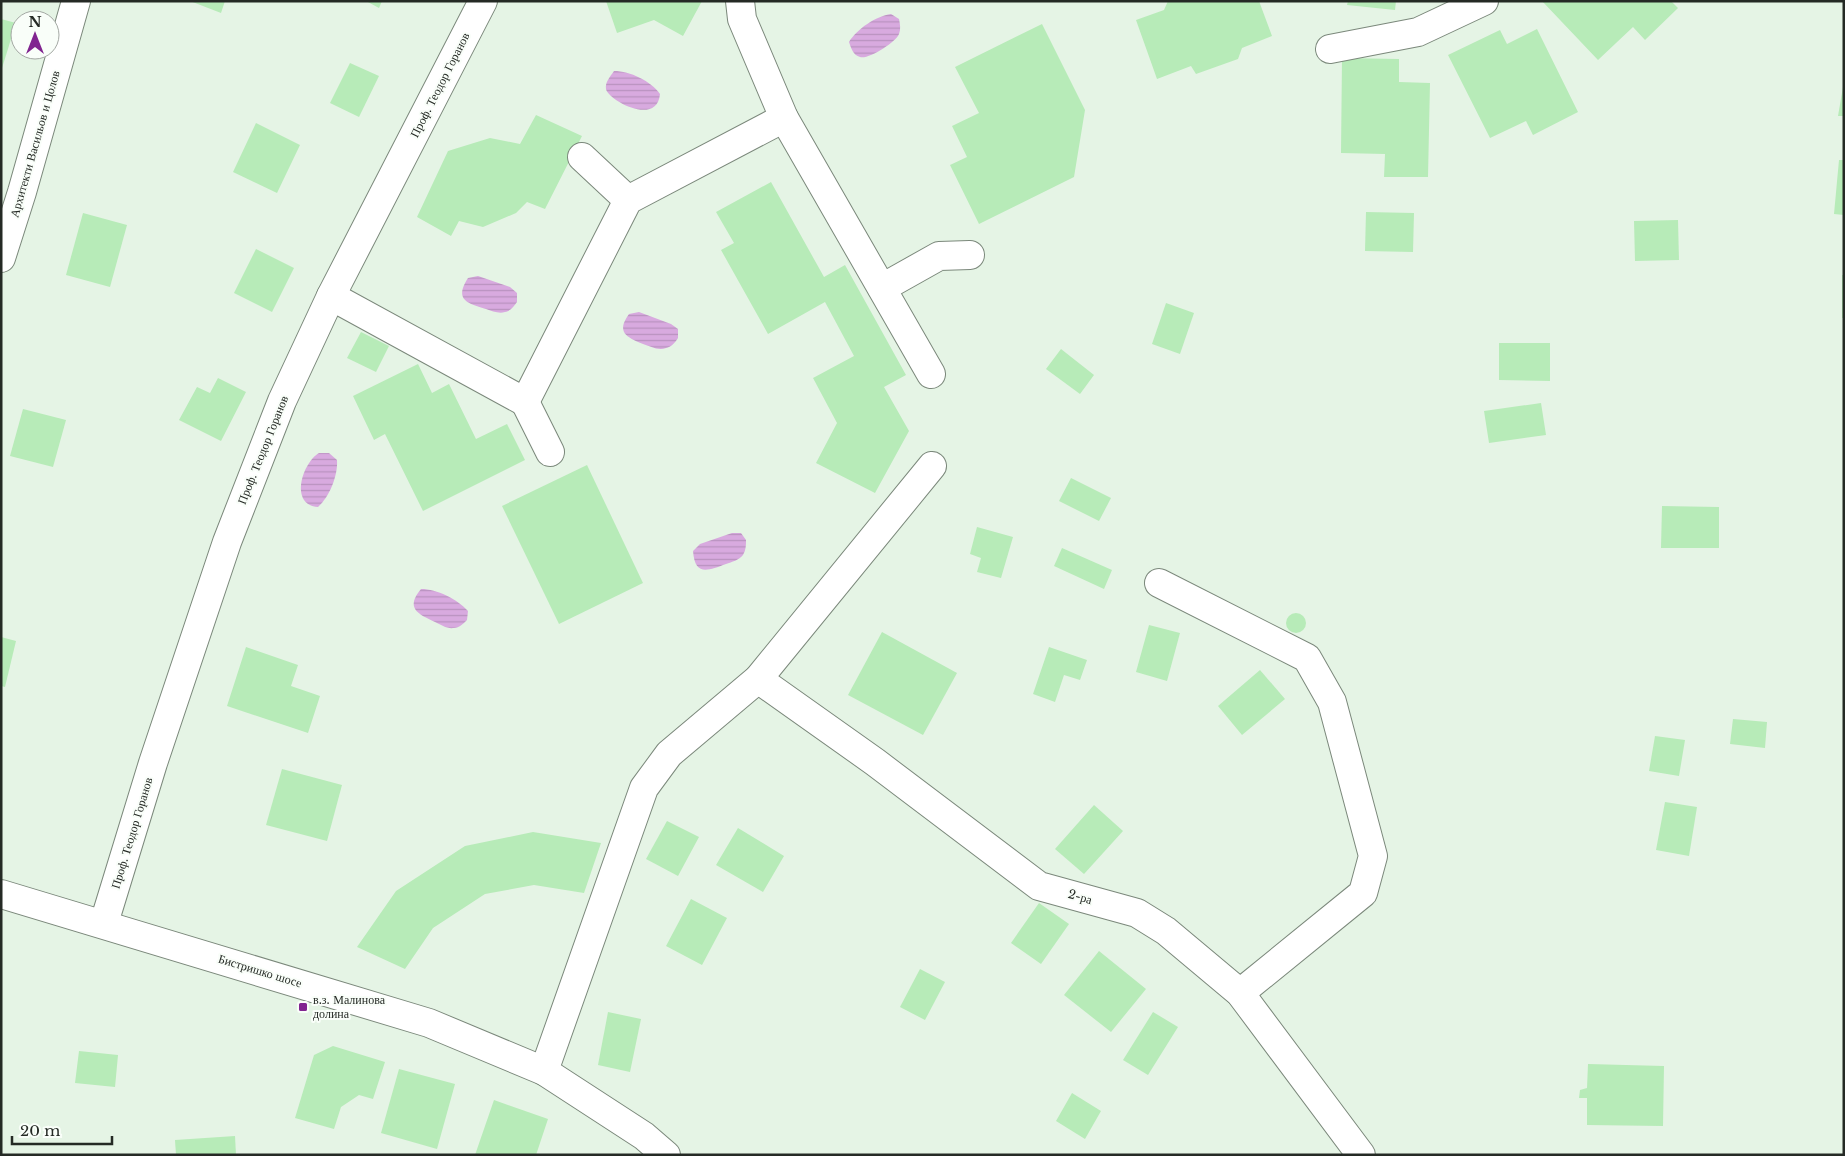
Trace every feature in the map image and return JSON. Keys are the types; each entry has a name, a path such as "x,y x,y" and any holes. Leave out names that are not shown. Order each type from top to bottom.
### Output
{"street":[{"name":"Архитекти Васильов и Цолов","path":"1,258 22,192 76,1"},
{"name":"Проф. Теодор Горанов","path":"104,923 153,763 227,542 282,401 331,296 483,1"},
{"path":"740,1 742,19 784,118 931,374"},
{"path":"1330,49 1418,32 1484,1"},
{"path":"525,402 628,200 784,118"},
{"path":"582,157 628,200"},
{"path":"882,288 939,256 970,255"},
{"path":"331,296 525,402 550,452"},
{"path":"544,1070 644,788 669,754 758,679 932,466"},
{"path":"1159,583 1308,658 1332,702 1373,856 1363,893 1240,993"},
{"name":"2-ра","path":"758,679 875,762 1039,886 1137,913 1166,931 1240,993 1361,1155"},
{"name":"Бистришко шосе","path":"1,894 104,923 429,1023 544,1070 644,1136 666,1155"}],"shaded area":[{"path":"891,14 899,19 900,30 897,37 881,50 869,56 860,57 856,55 849,42 852,37 873,20"},
{"path":"614,71 633,75 646,81 660,94 657,104 651,109 642,110 623,104 615,99 606,89 606,84"},
{"path":"478,276 510,287 517,293 517,302 511,309 503,313 473,305 465,300 462,291 464,285 468,278"},
{"path":"639,312 671,324 678,329 676,342 670,347 660,349 643,344 628,336 623,330 625,320 629,314"},
{"path":"319,453 329,453 337,460 337,466 335,479 330,491 318,507 309,505 304,499 301,492 301,483 308,465"},
{"path":"732,533 741,533 746,540 743,555 740,558 708,570 703,570 696,565 693,551 700,544"},
{"path":"421,589 440,593 458,602 468,611 467,620 459,627 451,628 423,616 414,606 416,596"}],"building":[{"path":"190,1 225,1 221,13"},
{"path":"366,1 382,1 379,8"},
{"path":"606,1 702,1 683,36 654,20 617,33"},
{"path":"1168,1 1259,1 1272,36 1242,48 1238,59 1196,74 1191,66 1157,79 1136,20 1164,10"},
{"path":"1348,1 1396,1 1395,10 1347,5"},
{"path":"1542,1 1671,1 1678,8 1645,40 1633,27 1598,60"},
{"path":"1,19 10,21 10,42 1,68"},
{"path":"1042,24 1085,110 1074,177 979,224 950,165 967,157 952,126 979,113 955,67"},
{"path":"1537,29 1578,112 1533,135 1526,121 1490,138 1448,55 1500,30 1507,44"},
{"path":"1342,58 1399,59 1399,82 1430,83 1428,177 1384,177 1385,154 1341,153"},
{"path":"350,63 379,76 359,117 330,103"},
{"path":"1843,87 1844,116 1838,116"},
{"path":"536,115 582,136 545,209 527,202 516,213 483,227 459,221 451,236 417,217 448,151 490,138 520,144"},
{"path":"256,123 300,145 277,193 233,172"},
{"path":"1839,160 1844,160 1844,215 1834,214"},
{"path":"771,182 824,277 845,265 906,375 884,387 909,431 875,493 816,463 837,423 813,378 854,356 825,302 768,334 721,250 734,243 716,212"},
{"path":"1366,212 1414,213 1413,252 1365,251"},
{"path":"83,213 127,225 110,287 66,275"},
{"path":"1678,220 1679,260 1635,261 1634,221"},
{"path":"256,249 294,268 272,312 234,293"},
{"path":"1842,275 1844,275 1844,318 1842,318"},
{"path":"1166,303 1194,313 1180,354 1152,344"},
{"path":"361,332 389,346 376,372 347,358"},
{"path":"1499,343 1550,343 1550,381 1499,380"},
{"path":"1061,349 1094,375 1080,394 1046,369"},
{"path":"418,364 432,393 449,384 476,439 507,424 525,460 423,511 385,434 374,440 353,396"},
{"path":"218,378 246,392 221,441 179,420 197,387 210,393"},
{"path":"1541,403 1546,435 1489,443 1484,411"},
{"path":"23,409 66,420 53,467 10,456"},
{"path":"587,465 643,583 559,624 502,506"},
{"path":"1071,478 1111,498 1099,521 1059,501"},
{"path":"1662,506 1719,507 1719,548 1661,548"},
{"path":"977,527 1013,537 1001,578 977,572 981,558 970,554"},
{"path":"1062,548 1112,570 1104,589 1054,566"},
{"path":"1296,613 1303,616 1306,623 1303,630 1296,633 1289,630 1286,623 1289,616"},
{"path":"1149,625 1180,633 1167,681 1136,672"},
{"path":"882,632 957,673 923,735 848,695"},
{"path":"1,637 16,641 5,687 1,686"},
{"path":"246,647 298,665 291,686 320,696 308,733 227,706"},
{"path":"1049,647 1087,660 1080,680 1064,675 1055,702 1033,694"},
{"path":"1260,670 1285,699 1242,735 1218,706"},
{"path":"1733,719 1767,722 1765,748 1730,744"},
{"path":"1655,736 1685,740 1679,776 1649,771"},
{"path":"282,769 342,785 327,841 266,825"},
{"path":"1665,802 1697,807 1689,856 1656,850"},
{"path":"1094,805 1123,831 1084,874 1055,849"},
{"path":"667,821 699,837 678,876 646,859"},
{"path":"738,828 784,856 763,892 716,865"},
{"path":"533,832 601,843 584,893 534,885 485,894 433,928 405,969 357,947 396,891 465,846"},
{"path":"691,899 727,918 702,965 666,946"},
{"path":"1039,903 1069,924 1041,964 1011,943"},
{"path":"1099,951 1146,989 1111,1032 1064,995"},
{"path":"920,969 945,982 925,1020 900,1007"},
{"path":"608,1012 641,1019 630,1072 598,1065"},
{"path":"1153,1012 1178,1027 1148,1075 1123,1060"},
{"path":"333,1046 385,1062 373,1099 359,1095 341,1107 334,1129 295,1118 314,1055"},
{"path":"79,1051 118,1055 115,1087 75,1083"},
{"path":"1588,1064 1664,1066 1663,1126 1587,1125 1587,1098 1579,1098 1580,1090 1587,1088"},
{"path":"399,1069 455,1084 437,1149 381,1133"},
{"path":"1072,1093 1101,1111 1085,1139 1056,1121"},
{"path":"494,1100 548,1119 536,1155 475,1155"},
{"path":"235,1136 236,1155 176,1155 175,1140"}],"place":[{"name":"в.з. Малинова долина","path":"303,1007"}]}
